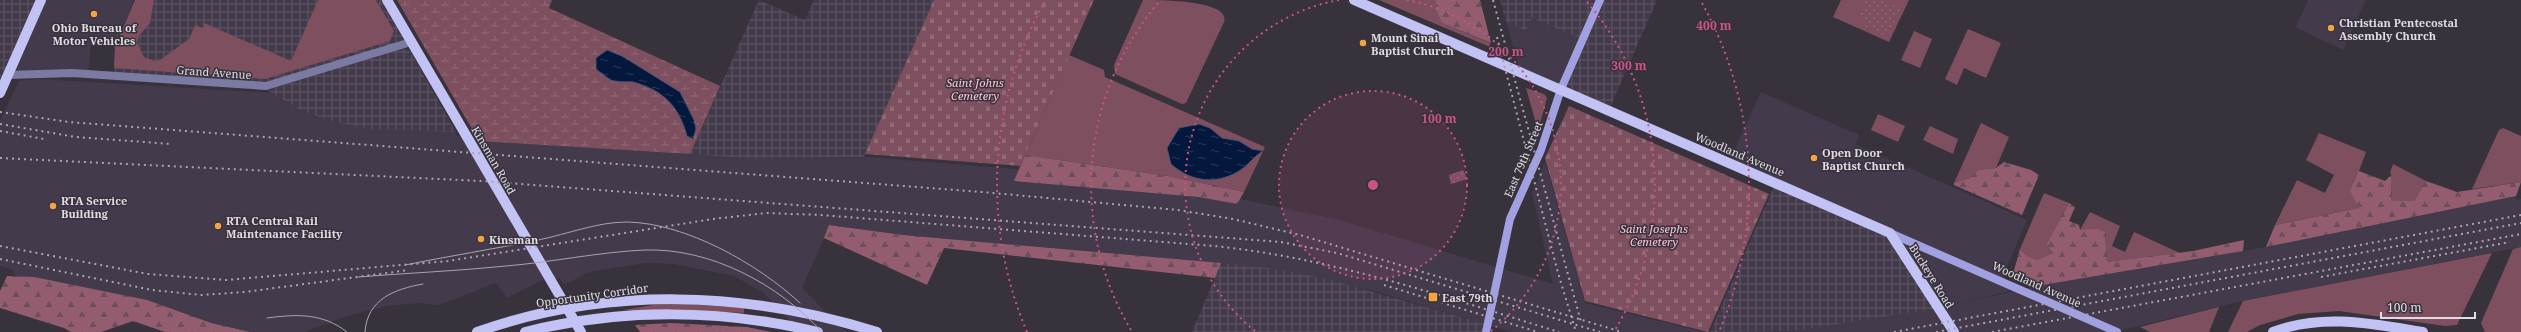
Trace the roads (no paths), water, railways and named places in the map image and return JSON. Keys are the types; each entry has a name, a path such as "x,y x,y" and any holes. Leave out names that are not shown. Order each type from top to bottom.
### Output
{"main road":[{"path":"0,93 41,0"},
{"name":"Kinsman Road","path":"387,0 581,332"},
{"name":"Woodland Avenue","path":"1354,0 2117,332"},
{"name":"East 79th Street","path":"1487,328 1510,219 1541,150 1561,89 1600,0"},
{"name":"Buckeye Road","path":"1890,233 1954,332"},
{"name":"Opportunity Corridor","path":"477,332 525,318 568,310 652,299 730,301 803,312 874,331"},
{"path":"525,332 576,322 667,314 724,316 768,322 818,332"},
{"path":"2273,332 2311,323 2345,321 2372,323 2423,332"}],"street":[{"name":"Grand Avenue","path":"8,75 72,72 266,86 411,42"}],"water":[{"path":"607,50 622,56 680,92 694,120 696,129 693,139 687,136 684,125 674,108 661,95 644,85 633,82 611,80 596,69 596,58"},
{"path":"1199,124 1210,128 1222,138 1239,141 1252,149 1263,151 1242,169 1224,178 1206,180 1188,175 1171,164 1167,148 1179,128"}],"tram line":[{"path":"405,265 549,238 605,224 627,222 650,224 697,238 720,248 764,274 800,303"},
{"path":"358,277 506,266 628,251 670,251 694,255 718,262 742,272 764,284 785,299 822,332"},
{"path":"365,332 371,311 384,298 402,289 423,284"},
{"path":"267,318 309,316 329,321 347,332"}],"railway":[{"path":"1493,0 1581,322"},
{"path":"1497,37 1558,273 1576,332"},
{"path":"0,112 69,122 982,192 1178,210 1233,219 1300,235 1622,332"},
{"path":"0,124 76,137 171,144"},
{"path":"0,131 44,139"},
{"path":"0,158 481,181 1281,242 1337,253 1600,332"},
{"path":"0,246 148,274 226,280 448,261 713,219 766,213 821,215 1214,246 1258,252 1345,269 1388,280 1559,332"},
{"path":"1894,332 2521,215"},
{"path":"1936,332 2521,223"},
{"path":"1992,332 2521,234"},
{"path":"2321,277 2510,242"},
{"path":"0,259 152,290 201,295 245,292 409,270"},
{"path":"1384,285 1538,332"}],"place":[{"name":"Ohio Bureau of Motor Vehicles","path":"94,14"},
{"name":"Christian Pentecostal Assembly Church","path":"2331,28"},
{"name":"Mount Sinai Baptist Church","path":"1363,43"},
{"name":"Open Door Baptist Church","path":"1814,158"},
{"name":"RTA Service Building","path":"53,206"},
{"name":"RTA Central Rail Maintenance Facility","path":"218,226"},
{"name":"Kinsman","path":"481,239"},
{"name":"East 79th","path":"1433,297"}],"park label":[{"name":"Saint Johns Cemetery","path":"975,88"},
{"name":"Saint Josephs Cemetery","path":"1654,234"}]}
